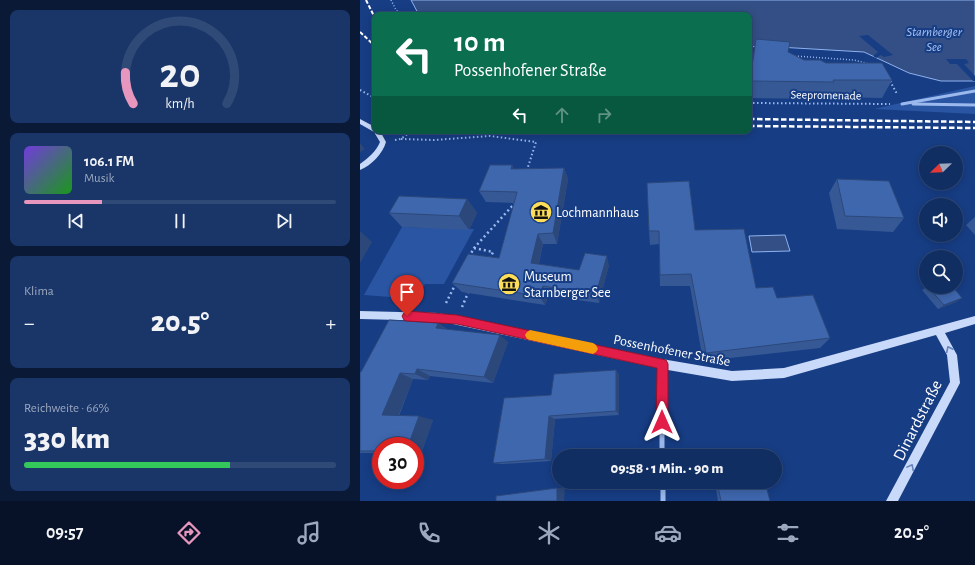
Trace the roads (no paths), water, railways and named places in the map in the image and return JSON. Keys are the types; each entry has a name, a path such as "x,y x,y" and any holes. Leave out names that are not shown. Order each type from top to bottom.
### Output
{"main road":[{"path":"360,121 372,128"},
{"path":"360,168 381,148 383,142 378,134"},
{"name":"Possenhofener Straße","path":"360,314 439,317 662,364 732,376 784,373 975,320"},
{"name":"Dinardstraße","path":"892,501 955,383 954,363 951,349 938,330"}],"street":[{"path":"975,91 902,104 975,105"},
{"path":"662,364 662,449"},
{"path":"663,489 664,501"}],"water":[{"name":"Starnberger See","path":"411,0 975,0 975,81 941,81 909,73 864,52 752,47 752,12 417,12"},
{"path":"785,235 790,251 752,252 749,236"}],"railway":[{"path":"366,0 372,12"},
{"path":"360,32 372,43"},
{"path":"752,119 975,122"},
{"path":"752,126 975,128"}],"place":[{"name":"Lochmannhaus","path":"541,212"},
{"name":"Museum Starnberger See","path":"509,284"}]}
